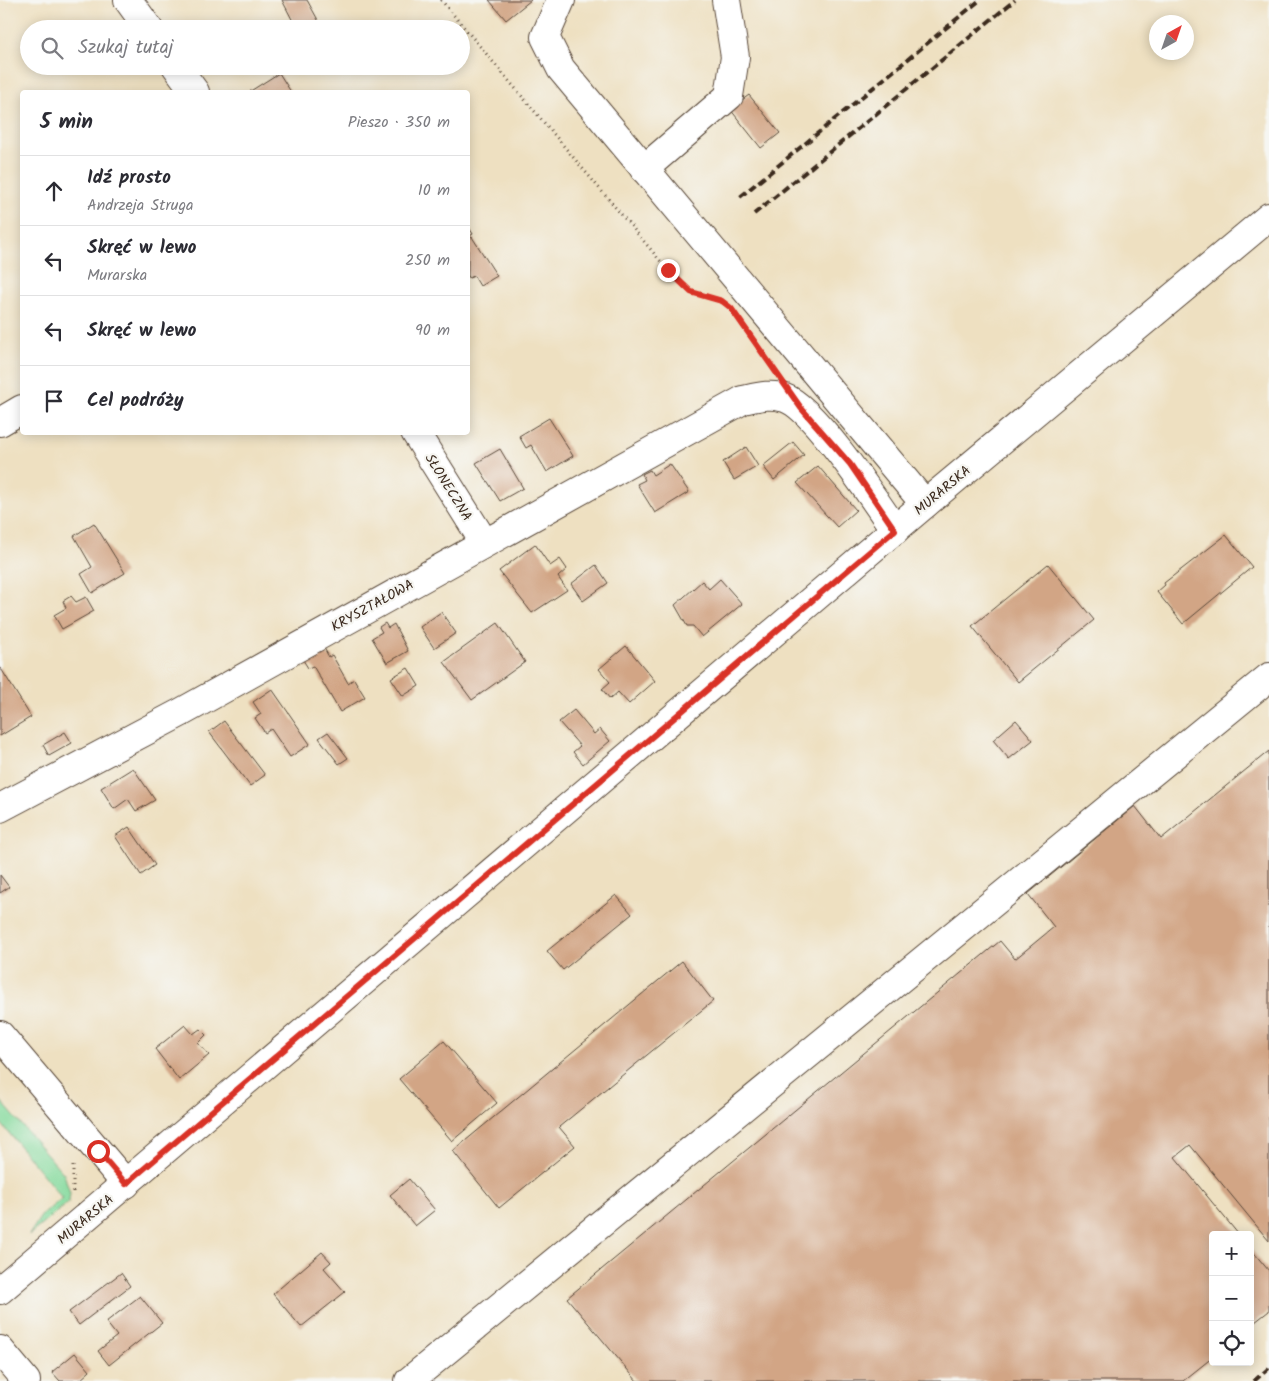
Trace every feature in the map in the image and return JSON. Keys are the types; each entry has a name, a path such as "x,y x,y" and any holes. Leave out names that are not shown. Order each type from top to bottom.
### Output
{"street":[{"path":"128,0 142,20"},
{"path":"561,0 545,37 561,69 925,504"},
{"path":"644,169 729,96 735,57 726,0"},
{"path":"183,75 194,90"},
{"name":"MURARSKA","path":"0,1290 925,504 1269,217"},
{"name":"KRYSZTAŁOWA","path":"0,808 180,713 484,542 743,400 773,395 794,402 850,464 895,530"},
{"path":"0,422 20,410"},
{"name":"SŁONECZNA","path":"417,435 484,542"},
{"path":"409,1381 1269,677"},
{"path":"0,1035 126,1184"},
{"path":"0,1350 26,1381"}],"path":[{"path":"441,0 458,20"},
{"path":"470,34 668,270 691,292 722,301"}],"green space":[{"path":"0,1100 64,1174 70,1193 69,1202 29,1235 41,1216 62,1198 0,1122"}],"building":[{"path":"282,0 307,0 318,20 292,20"},
{"path":"489,0 531,0 506,20"},
{"path":"276,75 280,75 290,90 252,90"},
{"path":"749,95 780,133 761,148 730,109"},
{"path":"472,237 497,276 480,286 474,276 470,278 470,238"},
{"path":"549,418 573,456 547,472 531,445 526,448 519,436"},
{"path":"793,442 804,455 774,480 763,466"},
{"path":"746,447 758,466 734,480 723,462"},
{"path":"500,449 523,488 500,501 476,463"},
{"path":"670,464 689,492 655,513 637,484 645,480 642,474 650,470 653,475"},
{"path":"818,466 856,510 837,527 797,483"},
{"path":"94,523 125,573 92,593 81,574 92,567 74,536"},
{"path":"1226,535 1252,567 1183,624 1157,592 1165,585 1164,583"},
{"path":"535,544 550,566 560,559 567,569 558,577 567,590 532,613 499,571"},
{"path":"1048,564 1094,620 1018,682 972,626"},
{"path":"596,565 608,583 583,601 571,584"},
{"path":"720,579 742,604 702,637 693,626 687,626 675,605 702,581 709,589"},
{"path":"71,596 76,602 86,597 94,611 62,629 54,615 66,608 63,601"},
{"path":"441,612 456,633 434,648 420,627"},
{"path":"385,623 388,628 394,624 408,651 387,663 372,638 382,632 379,627"},
{"path":"498,623 525,662 472,700 444,662"},
{"path":"626,646 655,681 629,704 618,692 610,699 602,689 610,682 599,669"},
{"path":"324,648 329,657 332,655 348,683 354,679 365,697 340,712 313,666 308,668 303,660"},
{"path":"0,667 31,717 0,736"},
{"path":"408,668 419,686 403,696 391,678"},
{"path":"272,689 310,744 290,757 271,729 265,733 255,718 261,714 253,702"},
{"path":"574,710 594,734 600,729 610,741 583,764 573,752 580,746 559,722"},
{"path":"1016,720 1033,740 1009,759 993,740"},
{"path":"224,721 265,775 250,786 209,732"},
{"path":"65,732 72,743 49,756 43,745"},
{"path":"328,732 348,758 339,764 319,738"},
{"path":"1269,751 1269,1241 1190,1145 1175,1157 1236,1231 1209,1231 1209,1360 1183,1381 637,1381 567,1298 1000,941 1015,959 1054,927 1028,894 1135,806 1161,839"},
{"path":"133,768 155,800 136,811 128,799 114,809 101,788"},
{"path":"129,827 155,865 141,875 115,836"},
{"path":"0,875 9,887 0,893"},
{"path":"616,895 632,914 563,970 547,951"},
{"path":"682,961 713,1001 559,1127 575,1146 499,1208 453,1151"},
{"path":"185,1025 193,1034 200,1029 206,1035 198,1043 209,1055 179,1080 155,1049"},
{"path":"444,1041 497,1103 452,1141 399,1079"},
{"path":"409,1179 435,1210 415,1226 390,1195"},
{"path":"322,1252 331,1262 324,1268 345,1292 301,1327 273,1294"},
{"path":"1254,1253 1269,1271 1269,1311 1254,1323"},
{"path":"121,1273 130,1286 79,1325 69,1312"},
{"path":"140,1296 162,1323 109,1365 98,1351 117,1336 106,1322"},
{"path":"75,1353 90,1371 79,1381 60,1381 52,1372"}],"railway":[{"path":"740,197 980,0"},
{"path":"754,214 1015,0"},
{"path":"1254,1381 1269,1368"}],"route":[{"path":"98,1151 126,1184 895,530 850,464 801,408 731,308 722,301 691,292 668,270"}]}
